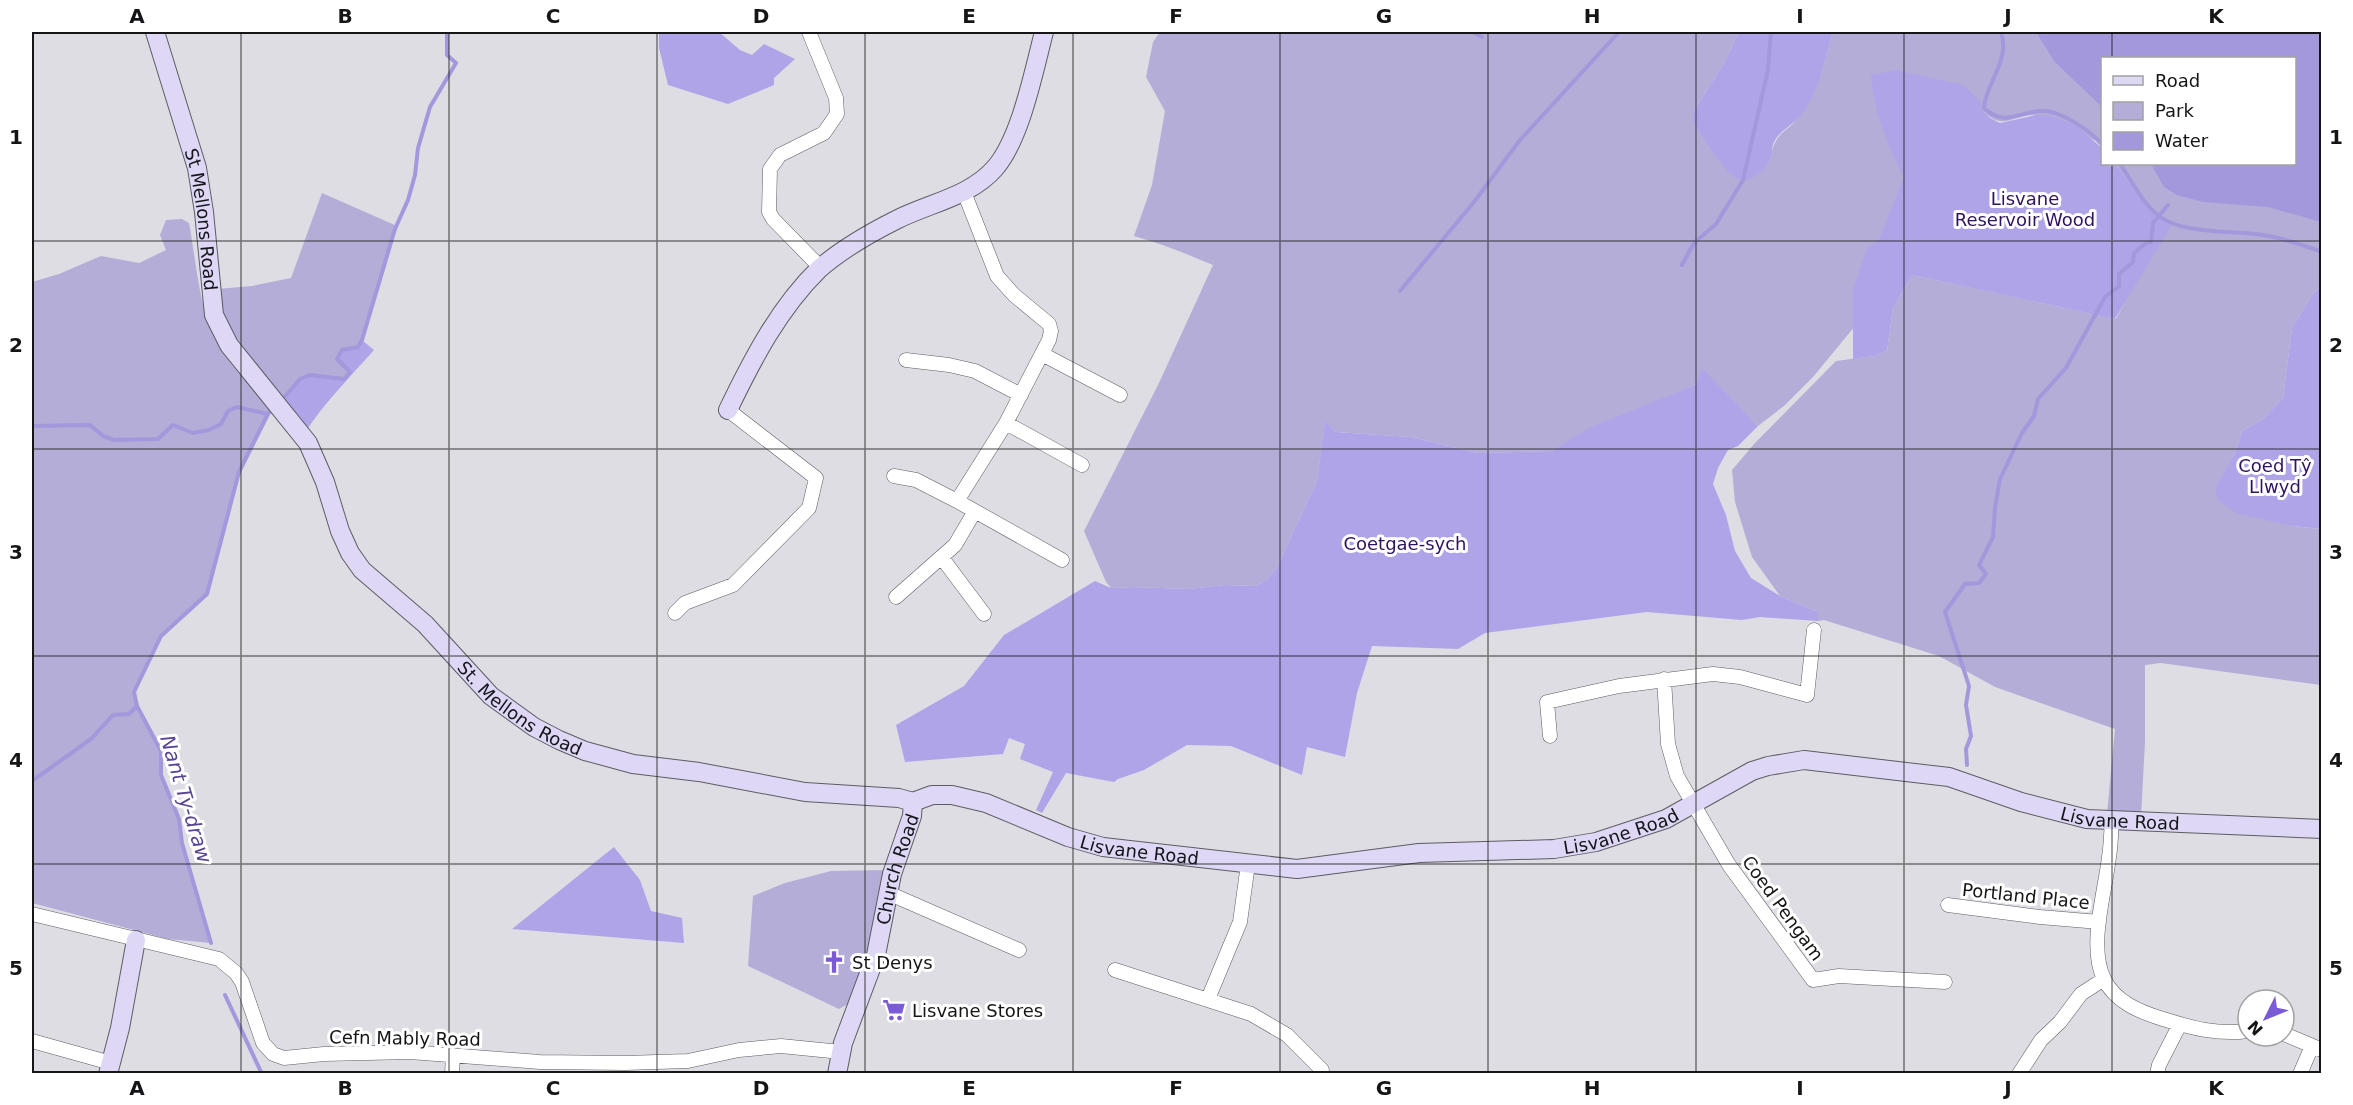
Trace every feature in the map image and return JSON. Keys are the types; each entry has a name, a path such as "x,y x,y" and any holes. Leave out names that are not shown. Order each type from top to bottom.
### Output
{"main road":[{"name":"St Mellons Road","path":"155,32 197,168 204,212 214,315 229,345 269,394"},
{"path":"728,410 756,353 803,286 821,268 862,237 897,219 964,192 989,175 1010,144 1044,32"},
{"name":"St. Mellons Road","path":"269,394 308,443 325,482 343,538 350,553 363,570 425,624 491,696 534,727 585,751 633,764 699,772 805,792 899,798 913,802"},
{"name":"Lisvane Road","path":"913,802 932,795 952,795 986,803 1087,843 1131,851 1307,869 1419,853 1554,849 1596,842 1666,819 1752,771 1779,763 1804,760 1949,777 2070,817 2322,829"},
{"name":"Church Road","path":"837,1074 841,1052 873,966 896,860 912,816 913,802"},
{"path":"109,1068 120,1028 135,940"}],"street":[{"path":"809,32 836,98 837,114 824,133 780,155 770,169 769,212 773,219 821,268"},
{"path":"957,501 1006,423 1051,332 1049,324 1014,296 997,276 964,192"},
{"path":"1042,354 1120,395"},
{"path":"906,360 975,371 1021,395"},
{"path":"675,613 685,603 733,585 809,508 813,497 816,478 728,410"},
{"path":"1006,423 1082,465"},
{"path":"894,476 916,480 1062,560"},
{"path":"896,597 955,545 975,511"},
{"path":"942,558 984,614"},
{"path":"1550,736 1547,702 1619,686 1713,674 1740,676 1807,694 1814,630"},
{"path":"1664,679 1668,744 1677,776 1693,805"},
{"name":"Coed Pengam","path":"1693,805 1729,865 1813,980 1839,976 1945,982"},
{"path":"2112,820 2097,947 2104,979 2115,994 2135,1008 2180,1024 2212,1032 2236,1031"},
{"path":"1208,999 1240,922 1248,864"},
{"path":"888,893 1019,950"},
{"name":"Portland Place","path":"1948,905 2020,915 2099,922"},
{"name":"Cefn Mably Road","path":"32,914 135,940 208,955 230,966 242,982 263,1043 273,1054 284,1058 324,1054 410,1052 540,1062 626,1063 688,1061 739,1050 781,1046 841,1052"},
{"path":"1115,970 1251,1014 1273,1025 1302,1047 1322,1070"},
{"path":"2019,1074 2042,1040 2060,1022 2080,994 2104,979"},
{"path":"2157,1074 2158,1065 2180,1024"},
{"path":"2296,1039 2317,1048 2300,1074"},
{"path":"32,1041 109,1068"},
{"path":"452,1074 453,1055"}],"green space":[{"path":"659,32 719,32 740,50 752,55 764,44 795,59 774,78 774,85 728,104 668,85 659,48"},
{"path":"1160,32 1739,32 1724,63 1693,112 1693,122 1715,153 1770,161 1778,138 1795,122 1812,96 1821,75 1833,32 2321,32 2321,286 2312,295 2292,328 2283,398 2263,419 2242,431 2235,453 2215,489 2292,526 2321,529 2321,685 2161,663 2145,665 2145,742 2141,817 2107,814 2115,729 1995,687 1939,656 1824,620 1818,621 1818,612 1780,596 1752,557 1735,502 1732,470 1755,443 1836,361 1874,356 1887,351 1893,308 1912,275 2116,319 2167,224 2151,213 2117,165 2296,165 2296,57 2101,57 2101,147 2096,141 2045,118 2031,115 1998,121 1984,112 1860,320 1813,377 1785,405 1758,426 1702,369 1695,385 1552,451 1478,453 1411,437 1336,432 1325,422 1317,481 1278,565 1267,580 1255,586 1224,585 1189,589 1111,588 1106,582 1084,531 1158,385 1213,265 1134,236 1152,185 1165,111 1146,77 1153,42"},
{"path":"1739,32 1833,32 1821,76 1807,107 1777,138 1773,144 1771,158 1765,167 1759,174 1746,180 1736,178 1722,165 1693,122 1693,112 1724,63"},
{"name":"Lisvane Reservoir Wood","path":"1896,70 1963,85 1980,101 1982,110 1990,118 2000,123 2036,115 2051,116 2075,125 2101,147 2101,165 2117,165 2150,211 2171,226 2115,319 1912,275 1893,308 1887,351 1874,356 1853,359 1853,290 1866,250 1879,240 1904,177 1882,128 1871,75"},
{"path":"322,193 397,226 362,340 341,364 350,372 335,380 298,389 282,399 261,378 221,319 217,289 252,286 291,278"},
{"path":"182,219 189,223 201,293 217,343 231,363 272,409 239,472 207,594 161,636 134,692 137,706 161,751 161,775 179,819 182,843 211,943 168,939 32,903 32,282 59,274 101,256 139,263 166,250 160,235 166,220"},
{"name":"Coed Tŷ Llwyd","path":"2321,286 2321,529 2292,526 2236,513 2218,500 2215,488 2235,453 2242,431 2263,419 2283,398 2292,328 2312,295"},
{"path":"362,340 374,350 330,399 306,431 282,399 300,379 310,375 344,379 350,372 337,359 342,350 358,347"},
{"name":"Coetgae-sych","path":"1702,368 1758,426 1738,446 1728,450 1718,468 1713,484 1726,515 1735,551 1751,578 1780,596 1818,612 1818,621 1760,617 1742,620 1647,612 1485,633 1458,649 1372,646 1357,693 1345,757 1307,747 1302,775 1231,746 1187,745 1144,770 1114,782 1066,773 1042,813 1036,810 1053,772 1020,759 1025,744 1009,738 1003,754 905,762 896,725 964,686 1004,635 1095,581 1111,588 1189,589 1224,585 1255,586 1267,580 1278,565 1317,481 1325,421 1336,432 1411,437 1478,453 1552,451 1589,428 1695,385"},
{"path":"614,847 640,880 651,911 682,918 684,943 512,929"},
{"path":"887,870 872,945 853,1001 839,1009 748,966 753,896 785,883 831,871"}],"water":[{"path":"2036,32 2321,32 2321,222 2268,207 2203,202 2177,195 2164,187 2152,165 2296,165 2296,57 2101,57 2101,106 2055,62"}],"waterway":[{"path":"282,400 300,379 310,375 344,379 350,372 337,359 342,350 358,347 362,340 395,229 408,200 415,175 418,148 430,107 456,63 447,55 447,32"},
{"path":"1472,32 1482,37"},
{"path":"1400,291 1474,202 1520,140 1619,32"},
{"path":"1682,265 1694,243 1716,224 1743,180 1768,70 1771,32"},
{"path":"2001,32 2003,53 1988,90 1984,108 1992,114 2007,118 2037,111 2053,112 2076,123 2101,143"},
{"path":"2121,165 2147,205 2169,222 2209,231 2270,236 2322,252"},
{"path":"1967,765 1966,749 1971,736 1966,705 1969,686 1945,612 1965,584 1979,583 1986,574 1979,565 1993,537 2000,479 2022,433 2034,416 2038,399 2066,368 2105,297 2119,286 2119,274 2133,262 2134,253 2146,243 2151,242 2153,223 2168,205"},
{"path":"32,426 90,425 103,436 114,440 158,439 173,425 193,433 209,430 221,424 228,411 237,407 268,414 274,407"},
{"name":"Nant Ty-draw","path":"211,943 182,843 179,819 161,775 161,751 137,706 134,692 161,636 207,594 239,472 268,414"},
{"path":"32,781 91,739 113,715 129,714 137,706"},
{"name":"Nant Ty-draw","path":"225,995 262,1074"}],"place":[{"name":"St Denys","path":"834,962"},
{"name":"Lisvane Stores","path":"894,1010"}]}
